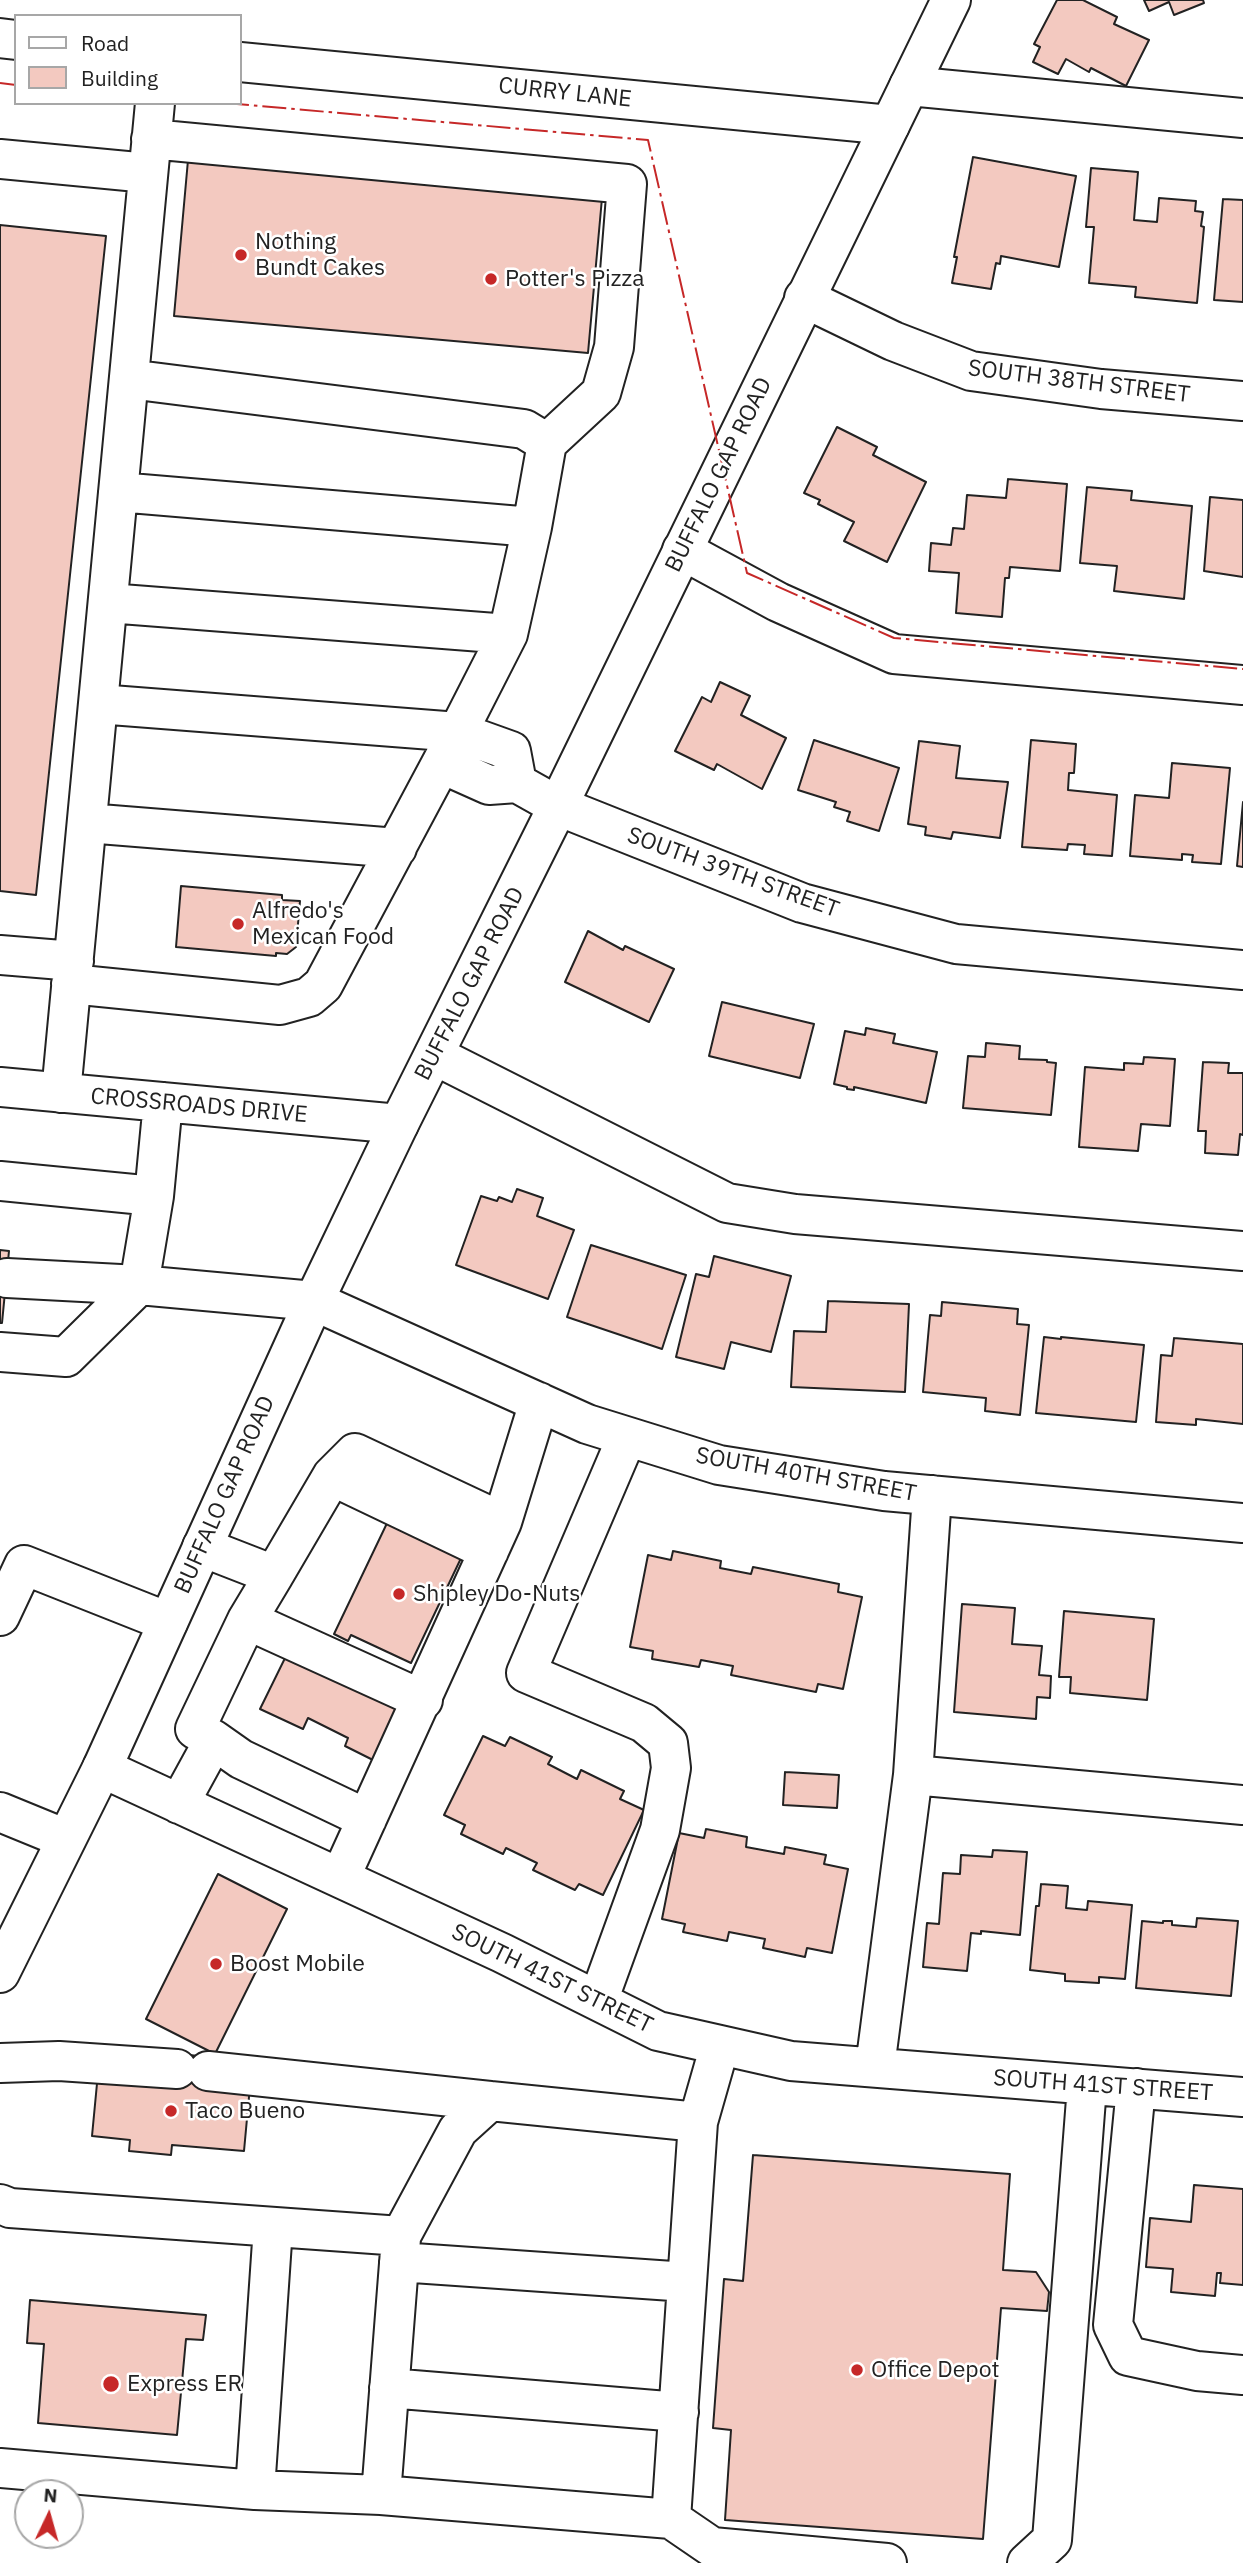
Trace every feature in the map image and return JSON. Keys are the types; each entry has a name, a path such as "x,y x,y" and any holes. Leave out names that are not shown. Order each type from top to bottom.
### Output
{"street":[{"name":"BUFFALO GAP ROAD","path":"0,1973 102,1768 314,1301 399,1124 558,806 951,0"},
{"name":"CURRY LANE","path":"242,62 890,125"},
{"path":"909,86 1243,118"},
{"path":"0,159 151,138 627,184 614,348 601,393 547,443 533,527 508,634 323,985 309,998 281,1005 73,972 0,955"},
{"path":"61,1093 151,138"},
{"name":"SOUTH 38TH STREET","path":"804,298 893,341 971,371 1101,389 1243,401"},
{"path":"129,379 524,429 547,443"},
{"path":"118,492 533,527"},
{"path":"682,550 778,602 894,654 1243,685"},
{"path":"108,603 508,634"},
{"path":"98,704 450,748"},
{"name":"SOUTH 39TH STREET","path":"450,748 511,751 517,783 558,806 802,903 956,944 1243,970"},
{"path":"87,823 397,848"},
{"path":"434,1055 727,1203 795,1214 1243,1251"},
{"name":"CROSSROADS DRIVE","path":"0,1087 399,1124"},
{"path":"0,1352 66,1357 139,1285 154,1196 163,1102"},
{"path":"0,1181 154,1196"},
{"name":"SOUTH 40TH STREET","path":"6,1278 139,1285 314,1301 587,1424 719,1465 884,1491 1243,1523"},
{"path":"340,1878 496,1536 539,1402"},
{"path":"598,2001 660,1830 671,1768 668,1743 644,1723 526,1673 627,1437"},
{"path":"367,1819 241,1759 195,1729 247,1620 332,1476 496,1536"},
{"path":"875,2067 913,1774 932,1495"},
{"path":"202,1547 274,1575"},
{"path":"0,1616 12,1564 168,1622"},
{"path":"247,1620 423,1700"},
{"path":"179,1804 214,1741"},
{"name":"SOUTH 41ST STREET","path":"102,1768 502,1953 658,2031 791,2061 1243,2096"},
{"path":"913,1774 1243,1805"},
{"path":"0,1812 66,1839"},
{"path":"671,2519 698,2122 720,2045"},
{"path":"0,2063 59,2061 193,2070 698,2122"},
{"path":"1027,2563 1052,2540 1087,2086"},
{"path":"1136,2088 1113,2325 1128,2356 1198,2371 1243,2375"},
{"path":"381,2495 400,2249 458,2130 490,2101"},
{"path":"3,2213 273,2227 400,2249 687,2282"},
{"path":"255,2490 273,2227"},
{"path":"389,2388 679,2412"},
{"path":"0,2468 255,2490 381,2495 671,2519 712,2547 887,2563"}],"building":[{"path":"1057,0 1083,0 1117,17 1114,24 1149,40 1126,86 1091,68 1089,72 1066,59 1058,74 1033,62 1040,47 1034,44"},
{"path":"1144,0 1203,0 1204,3 1174,15 1169,2 1149,11"},
{"path":"973,157 1076,176 1059,267 1001,256 1000,264 996,263 991,289 952,283 957,257 954,257"},
{"path":"188,160 602,198 588,353 174,316"},
{"path":"1091,168 1138,172 1134,220 1157,222 1159,198 1196,201 1195,211 1203,212 1201,226 1204,227 1197,303 1135,297 1136,287 1089,283 1094,227 1086,227"},
{"path":"1223,199 1243,200 1243,302 1214,300"},
{"path":"0,225 106,236 36,895 0,891"},
{"path":"837,427 877,447 873,455 926,482 887,562 844,541 854,522 818,504 820,500 804,493"},
{"path":"1008,479 1067,484 1060,571 1010,567 1009,578 1005,578 1002,617 956,613 959,573 929,571 931,543 951,545 953,528 964,529 967,495 1006,498"},
{"path":"1087,487 1132,491 1131,500 1192,506 1184,599 1114,591 1117,566 1080,563"},
{"path":"1210,497 1243,500 1243,577 1204,571"},
{"path":"720,682 750,696 741,715 786,738 762,789 717,764 714,770 675,751 702,697 711,702"},
{"path":"814,740 899,768 879,831 847,821 850,812 834,807 836,802 798,790"},
{"path":"1031,740 1076,744 1074,773 1069,773 1068,790 1117,795 1112,856 1084,854 1085,845 1068,844 1067,850 1022,847"},
{"path":"919,741 960,746 956,778 1008,782 1000,838 953,832 951,839 925,835 926,827 908,824"},
{"path":"1172,763 1230,768 1221,864 1192,862 1193,855 1182,854 1182,860 1130,856 1135,795 1169,798"},
{"path":"1243,802 1243,867 1237,866"},
{"name":"Alfredo's Mexican Food","path":"181,886 282,895 282,900 300,901 296,947 287,954 276,953 276,956 176,947"},
{"path":"588,931 623,950 625,946 674,969 649,1022 565,982"},
{"path":"722,1002 814,1024 800,1078 709,1056"},
{"path":"866,1028 895,1034 893,1043 937,1052 926,1103 854,1087 854,1090 847,1089 834,1084 845,1031 865,1035"},
{"path":"986,1043 1020,1046 1019,1059 1056,1063 1051,1115 963,1108 968,1056 985,1057"},
{"path":"1144,1057 1175,1059 1170,1126 1141,1124 1138,1151 1079,1147 1085,1067 1124,1070 1124,1063 1143,1064"},
{"path":"1203,1062 1229,1063 1228,1073 1243,1073 1243,1135 1240,1134 1238,1155 1205,1153 1206,1131 1198,1131"},
{"path":"517,1189 543,1198 537,1216 574,1230 548,1299 456,1265 481,1196 497,1201 499,1197 512,1202"},
{"path":"591,1245 686,1275 662,1349 567,1317"},
{"path":"0,1250 9,1251 2,1323 0,1323"},
{"path":"714,1256 791,1276 771,1352 731,1342 724,1369 676,1357 696,1274 709,1277"},
{"path":"828,1301 909,1304 905,1392 791,1387 794,1331 826,1332"},
{"path":"942,1302 1018,1309 1017,1324 1029,1325 1020,1415 985,1411 986,1398 923,1392 930,1315 941,1316"},
{"path":"1044,1337 1144,1345 1136,1422 1036,1413"},
{"path":"1174,1338 1243,1344 1243,1424 1196,1419 1196,1425 1156,1422 1161,1355 1172,1356"},
{"name":"Shipley Do-Nuts","path":"389,1519 463,1554 411,1663 351,1635 348,1641 334,1634"},
{"path":"673,1551 721,1561 720,1568 751,1574 753,1567 839,1584 838,1592 862,1597 843,1689 818,1684 816,1692 731,1675 733,1666 701,1660 699,1667 652,1659 653,1651 630,1647 648,1555 671,1560"},
{"path":"962,1604 1015,1608 1012,1644 1042,1646 1039,1675 1051,1676 1050,1698 1037,1697 1036,1719 954,1712"},
{"path":"1064,1611 1154,1619 1147,1700 1070,1693 1071,1677 1059,1677"},
{"path":"288,1652 405,1708 379,1763 345,1746 348,1738 308,1718 303,1729 260,1709"},
{"path":"483,1736 505,1746 510,1737 552,1757 548,1764 577,1779 581,1770 624,1791 620,1799 644,1810 603,1895 579,1884 575,1890 533,1870 537,1863 506,1848 503,1854 461,1834 465,1825 444,1815"},
{"path":"785,1772 839,1775 837,1808 783,1805"},
{"path":"706,1829 747,1837 746,1847 784,1854 785,1847 826,1855 824,1864 848,1869 832,1953 807,1948 805,1957 763,1948 765,1939 729,1932 727,1941 683,1932 685,1924 662,1919 679,1833 704,1838"},
{"path":"993,1850 1027,1852 1020,1935 981,1931 981,1934 971,1933 967,1971 923,1967 927,1923 939,1924 943,1873 960,1874 961,1855 992,1857"},
{"name":"Boost Mobile","path":"218,1874 287,1909 215,2054 146,2019"},
{"path":"1041,1884 1068,1886 1066,1908 1087,1910 1088,1901 1132,1905 1125,1979 1099,1977 1099,1983 1065,1981 1065,1974 1030,1970 1036,1906 1039,1906"},
{"path":"1197,1918 1238,1921 1231,1996 1136,1988 1142,1921 1172,1921 1172,1925 1196,1927"},
{"name":"Taco Bueno","path":"179,2054 209,2057 250,2086 244,2151 172,2145 171,2155 129,2151 130,2140 92,2136 98,2073"},
{"name":"Office Depot","path":"753,2155 1010,2174 1003,2270 1036,2272 1049,2292 1047,2311 1001,2308 983,2539 725,2520 731,2430 713,2428 724,2279 743,2281"},
{"path":"1194,2185 1243,2189 1243,2285 1220,2283 1221,2273 1217,2273 1215,2296 1171,2292 1173,2269 1146,2267 1150,2218 1191,2222"},
{"name":"Express ER","path":"30,2300 206,2315 203,2340 186,2339 177,2435 38,2423 44,2344 27,2343"}],"power":[{"path":"0,83 14,85"},
{"path":"242,104 648,140 747,573 894,638 1243,669"}],"place":[{"name":"Nothing Bundt Cakes","path":"241,255"},
{"name":"Potter's Pizza","path":"491,279"},
{"name":"Alfredo's Mexican Food","path":"238,924"},
{"name":"Shipley Do-Nuts","path":"399,1594"},
{"name":"Boost Mobile","path":"216,1964"},
{"name":"Taco Bueno","path":"171,2111"},
{"name":"Office Depot","path":"857,2370"},
{"name":"Express ER","path":"111,2384"}]}
